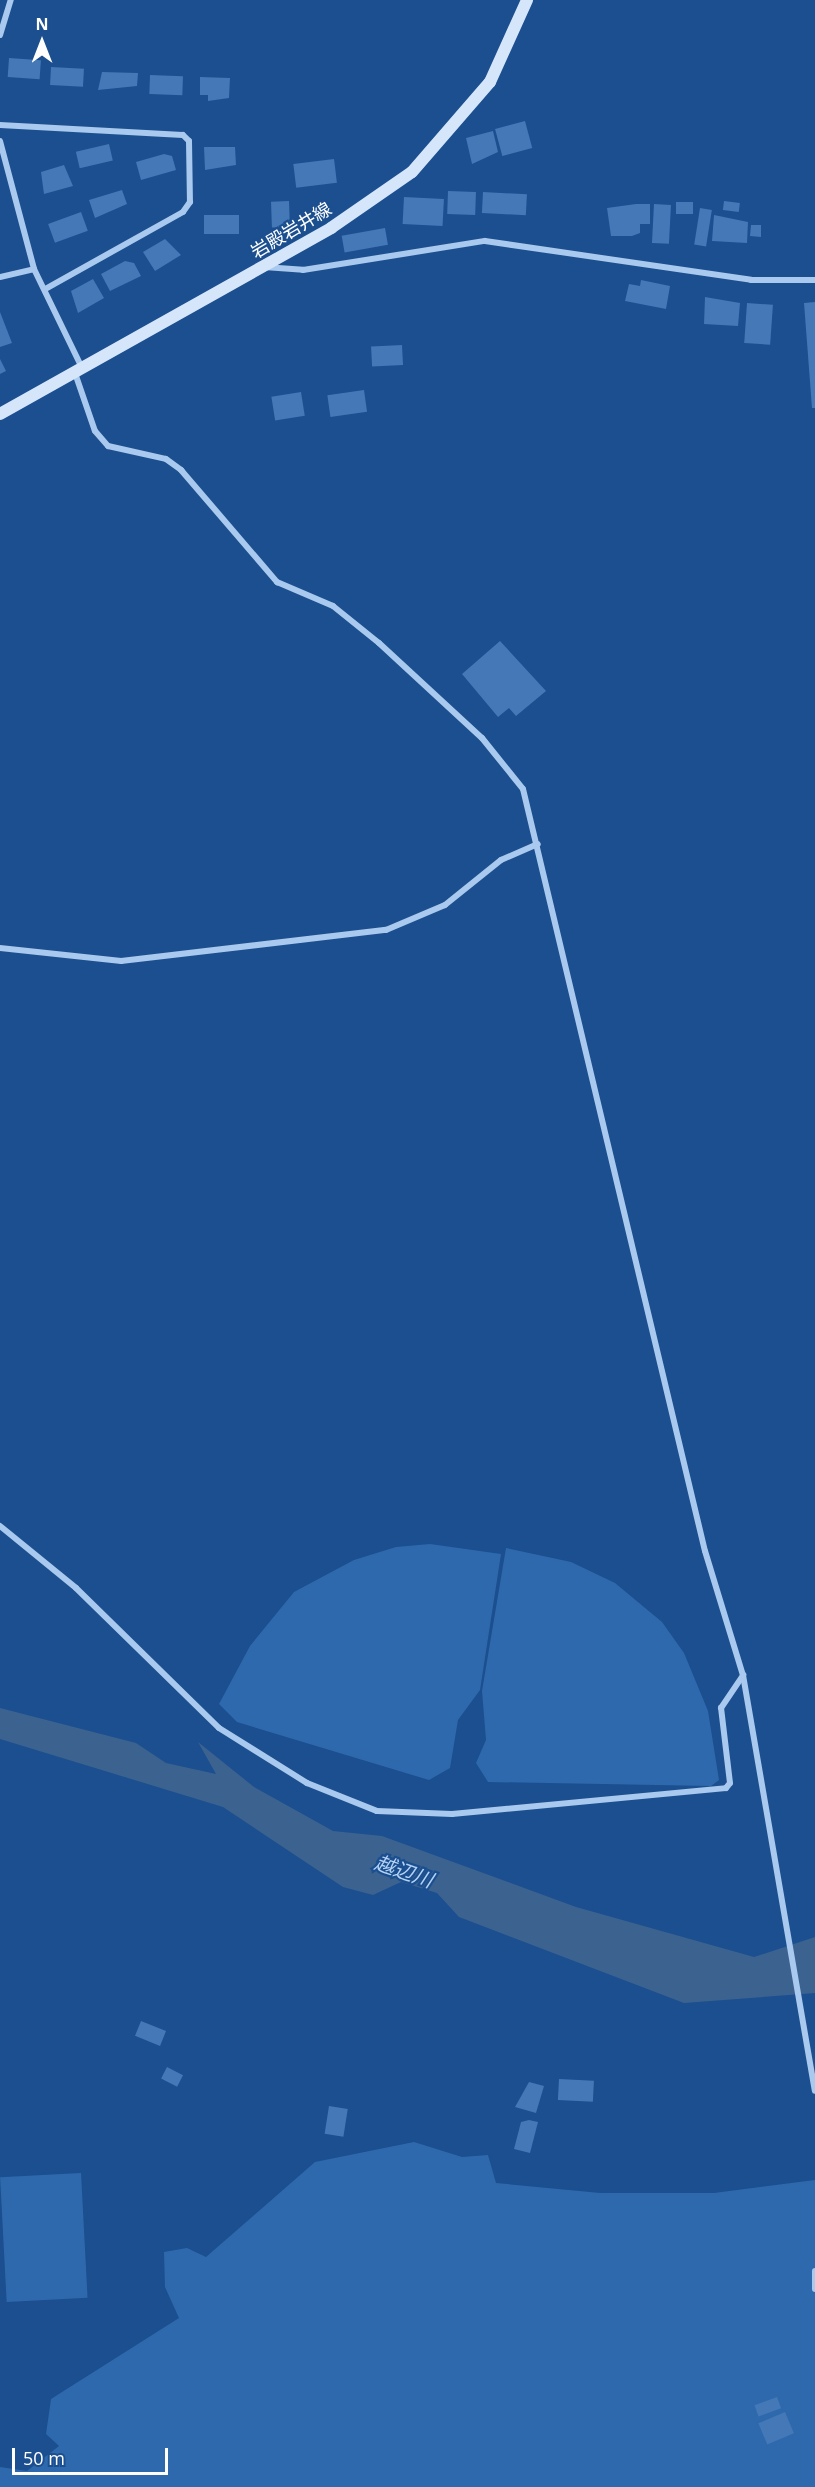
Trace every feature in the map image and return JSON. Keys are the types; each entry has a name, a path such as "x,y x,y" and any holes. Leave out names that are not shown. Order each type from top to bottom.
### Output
{"main road":[{"name":"岩殿岩井線","path":"0,414 264,267 372,201 444,141 490,82 527,0"}],"street":[{"path":"0,35 11,0"},
{"path":"0,125 183,135 189,141 190,202 183,212 45,290"},
{"path":"0,141 34,269 79,370 95,431 108,446 166,459 181,470 277,582 333,606 482,738 523,789 538,844 705,1551 743,1675 762,1774 815,2091"},
{"path":"264,267 303,270 485,241 751,280 815,280"},
{"path":"0,277 34,269"},
{"path":"0,948 121,961 386,930 445,905 501,860 538,844"},
{"path":"0,1526 76,1588 219,1728 307,1783 377,1811 452,1814 726,1788 730,1783 721,1708 743,1675"},
{"path":"815,2271 815,2289"}],"shaded area":[{"path":"430,1544 501,1554 480,1690 458,1720 450,1768 429,1780 237,1722 219,1704 250,1646 294,1592 354,1560 396,1547"},
{"path":"506,1548 571,1562 615,1583 662,1622 684,1653 708,1711 719,1780 711,1786 488,1782 476,1763 486,1740 482,1691"},
{"path":"414,2142 462,2157 488,2155 496,2183 600,2193 714,2193 815,2180 815,2487 0,2487 0,2467 27,2471 59,2446 46,2434 51,2399 179,2318 165,2287 164,2252 187,2248 206,2257 315,2162"},
{"path":"81,2173 88,2298 7,2302 0,2177"}],"water":[{"name":"越辺川","path":"0,1708 136,1743 166,1763 216,1774 198,1742 254,1787 333,1831 382,1836 576,1907 754,1957 815,1937 815,1993 684,2003 459,1917 437,1893 401,1882 373,1895 343,1887 223,1807 0,1739"}],"building":[{"path":"9,58 41,60 40,79 8,77"},
{"path":"51,67 84,69 83,87 50,85"},
{"path":"102,72 138,73 137,86 98,90"},
{"path":"150,75 183,76 182,95 149,94"},
{"path":"200,77 230,78 229,98 208,101 208,95 200,95"},
{"path":"525,121 532,148 502,156 495,129"},
{"path":"493,131 498,152 472,164 466,138"},
{"path":"109,144 113,161 80,168 76,152"},
{"path":"204,147 235,147 236,165 205,170"},
{"path":"164,154 172,156 176,170 141,180 136,162"},
{"path":"334,159 337,183 296,188 293,164"},
{"path":"64,165 73,186 44,194 41,172"},
{"path":"122,190 127,204 95,218 89,200"},
{"path":"448,191 476,192 475,215 447,214"},
{"path":"483,192 527,194 526,215 482,213"},
{"path":"404,197 444,199 443,226 403,224"},
{"path":"289,201 290,227 272,228 271,202"},
{"path":"724,201 740,203 739,212 723,210"},
{"path":"676,202 693,202 693,214 676,214"},
{"path":"650,204 650,224 640,224 640,233 632,236 611,236 607,208"},
{"path":"654,204 671,205 669,244 652,243"},
{"path":"700,208 712,210 706,246 694,245"},
{"path":"81,212 88,231 55,243 48,224"},
{"path":"204,215 239,215 239,234 204,234"},
{"path":"714,215 748,222 747,243 712,241"},
{"path":"751,225 761,225 761,237 750,236"},
{"path":"385,228 388,245 345,252 342,236"},
{"path":"165,239 181,255 155,271 143,252"},
{"path":"125,261 134,263 141,276 110,291 101,274"},
{"path":"93,279 104,298 78,313 71,291"},
{"path":"641,280 670,286 666,309 625,301 629,284 640,286"},
{"path":"705,297 740,303 738,326 704,324"},
{"path":"815,302 815,408 812,408 804,303"},
{"path":"747,303 773,305 770,345 744,343"},
{"path":"0,312 12,343 0,347"},
{"path":"402,345 403,365 372,367 371,347"},
{"path":"0,359 6,371 0,374"},
{"path":"364,390 367,412 330,417 327,395"},
{"path":"301,392 305,416 275,420 271,397"},
{"path":"500,641 546,691 516,716 509,708 498,717 462,674"},
{"path":"141,2021 166,2031 160,2046 135,2036"},
{"path":"167,2067 183,2075 177,2087 161,2079"},
{"path":"559,2079 594,2081 593,2102 558,2100"},
{"path":"529,2082 544,2086 536,2113 515,2107"},
{"path":"329,2106 348,2109 343,2137 325,2134"},
{"path":"529,2120 538,2122 530,2153 514,2149 521,2122"},
{"path":"777,2397 781,2408 759,2416 754,2405"},
{"path":"785,2412 794,2433 767,2445 758,2423"}]}
